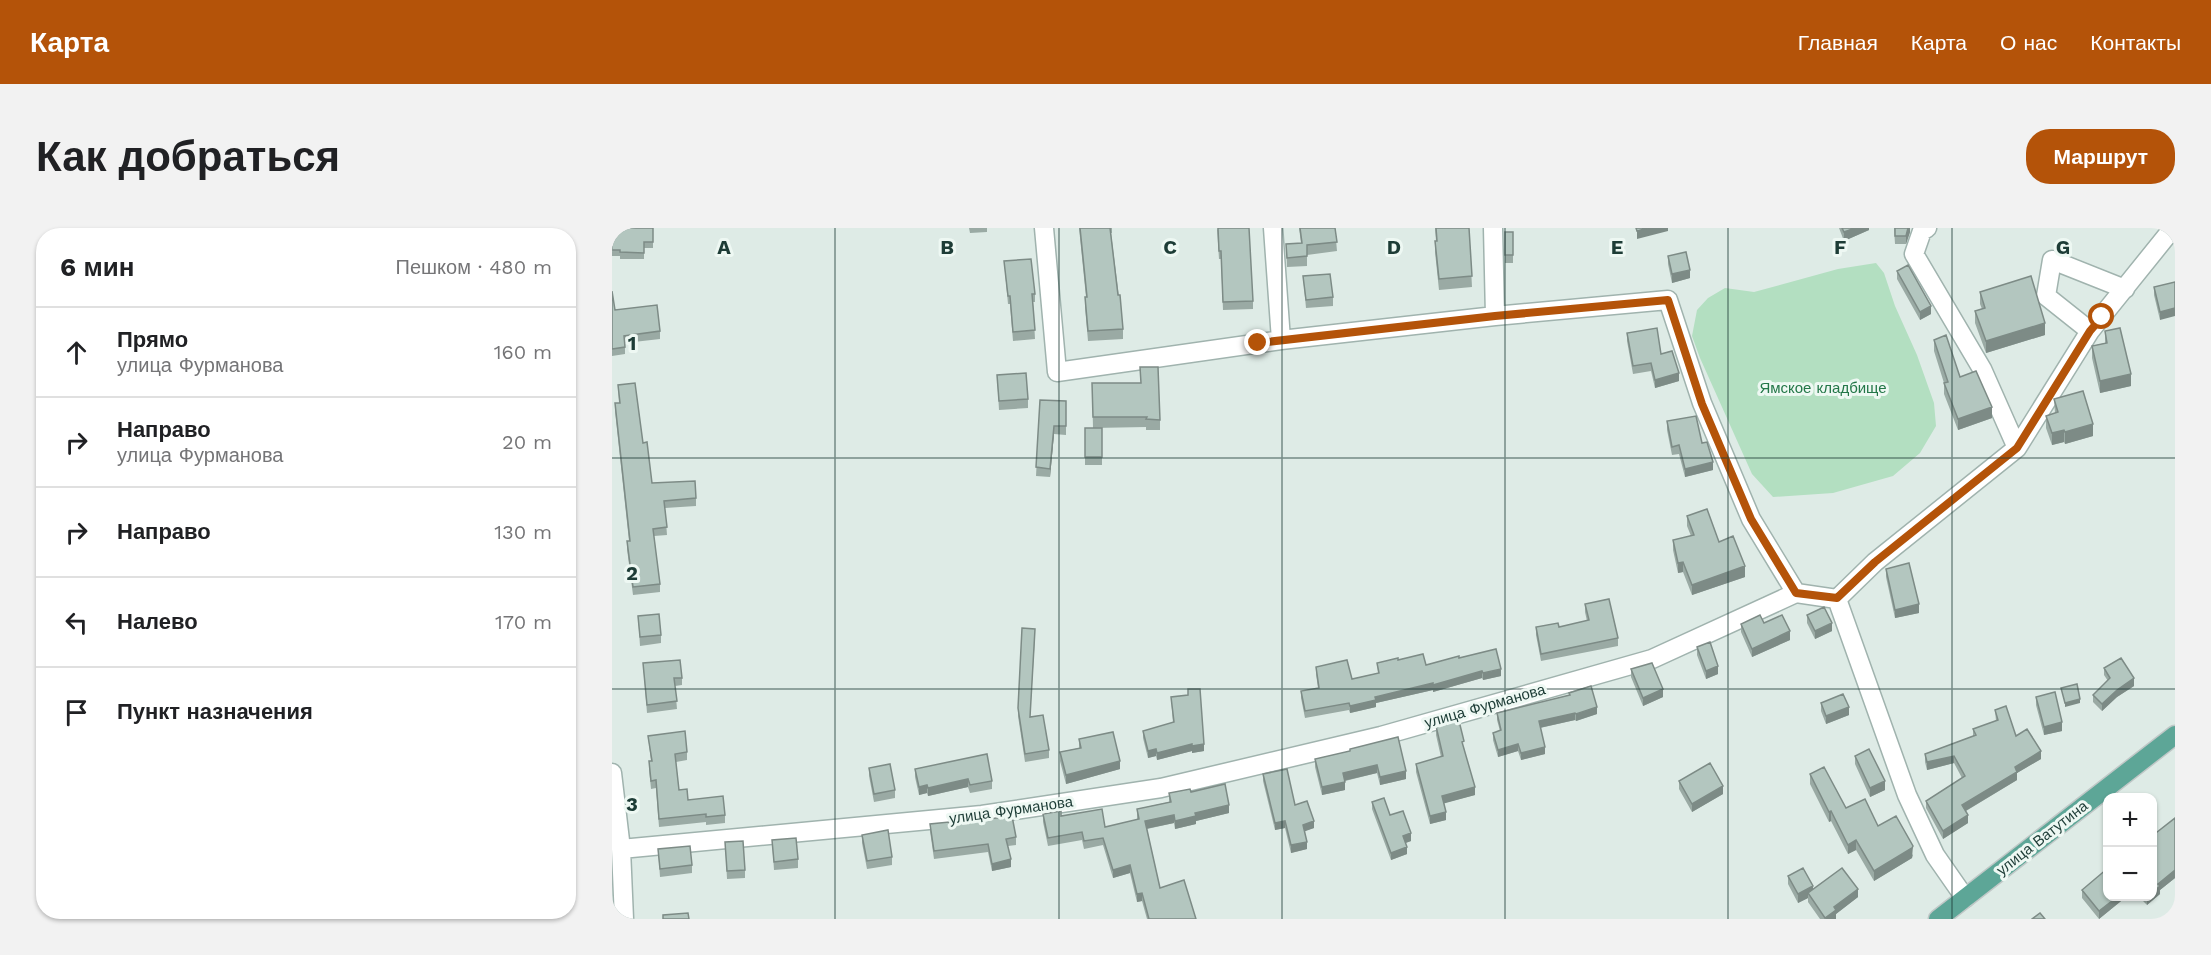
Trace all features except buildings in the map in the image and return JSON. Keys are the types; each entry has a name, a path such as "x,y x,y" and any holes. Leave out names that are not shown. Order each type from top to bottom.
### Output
{"main road":[{"name":"улица Ватутина","path":"1938,919 2175,735"}],"street":[{"path":"1044,228 1057,372 1281,340 1495,316 1668,300 1702,404 1751,519 1796,593 1837,598"},
{"path":"1273,228 1281,340"},
{"path":"1494,228 1495,316"},
{"path":"1927,228 1922,231 1914,254 1982,369 2017,448"},
{"path":"1837,598 1875,562 2017,448 2090,331 2173,228"},
{"path":"2090,331 2046,296 2052,260 2125,289"},
{"name":"улица Фурманова","path":"621,849 982,815 1161,788 1381,736 1652,660 1796,593"},
{"path":"1837,598 1907,795 1935,855 1965,898"},
{"path":"612,772 621,849 624,919"}],"green space":[{"name":"Ямское кладбище","path":"1876,263 1884,273 1895,306 1917,355 1934,403 1936,426 1920,453 1893,476 1833,493 1773,497 1752,474 1700,358 1692,336 1697,310 1708,298 1725,288 1754,292 1838,269"}],"route":[{"path":"1258,343 1495,316 1668,300 1702,404 1751,519 1796,593 1837,598 1875,562 2017,448 2090,331 2102,317"}]}
